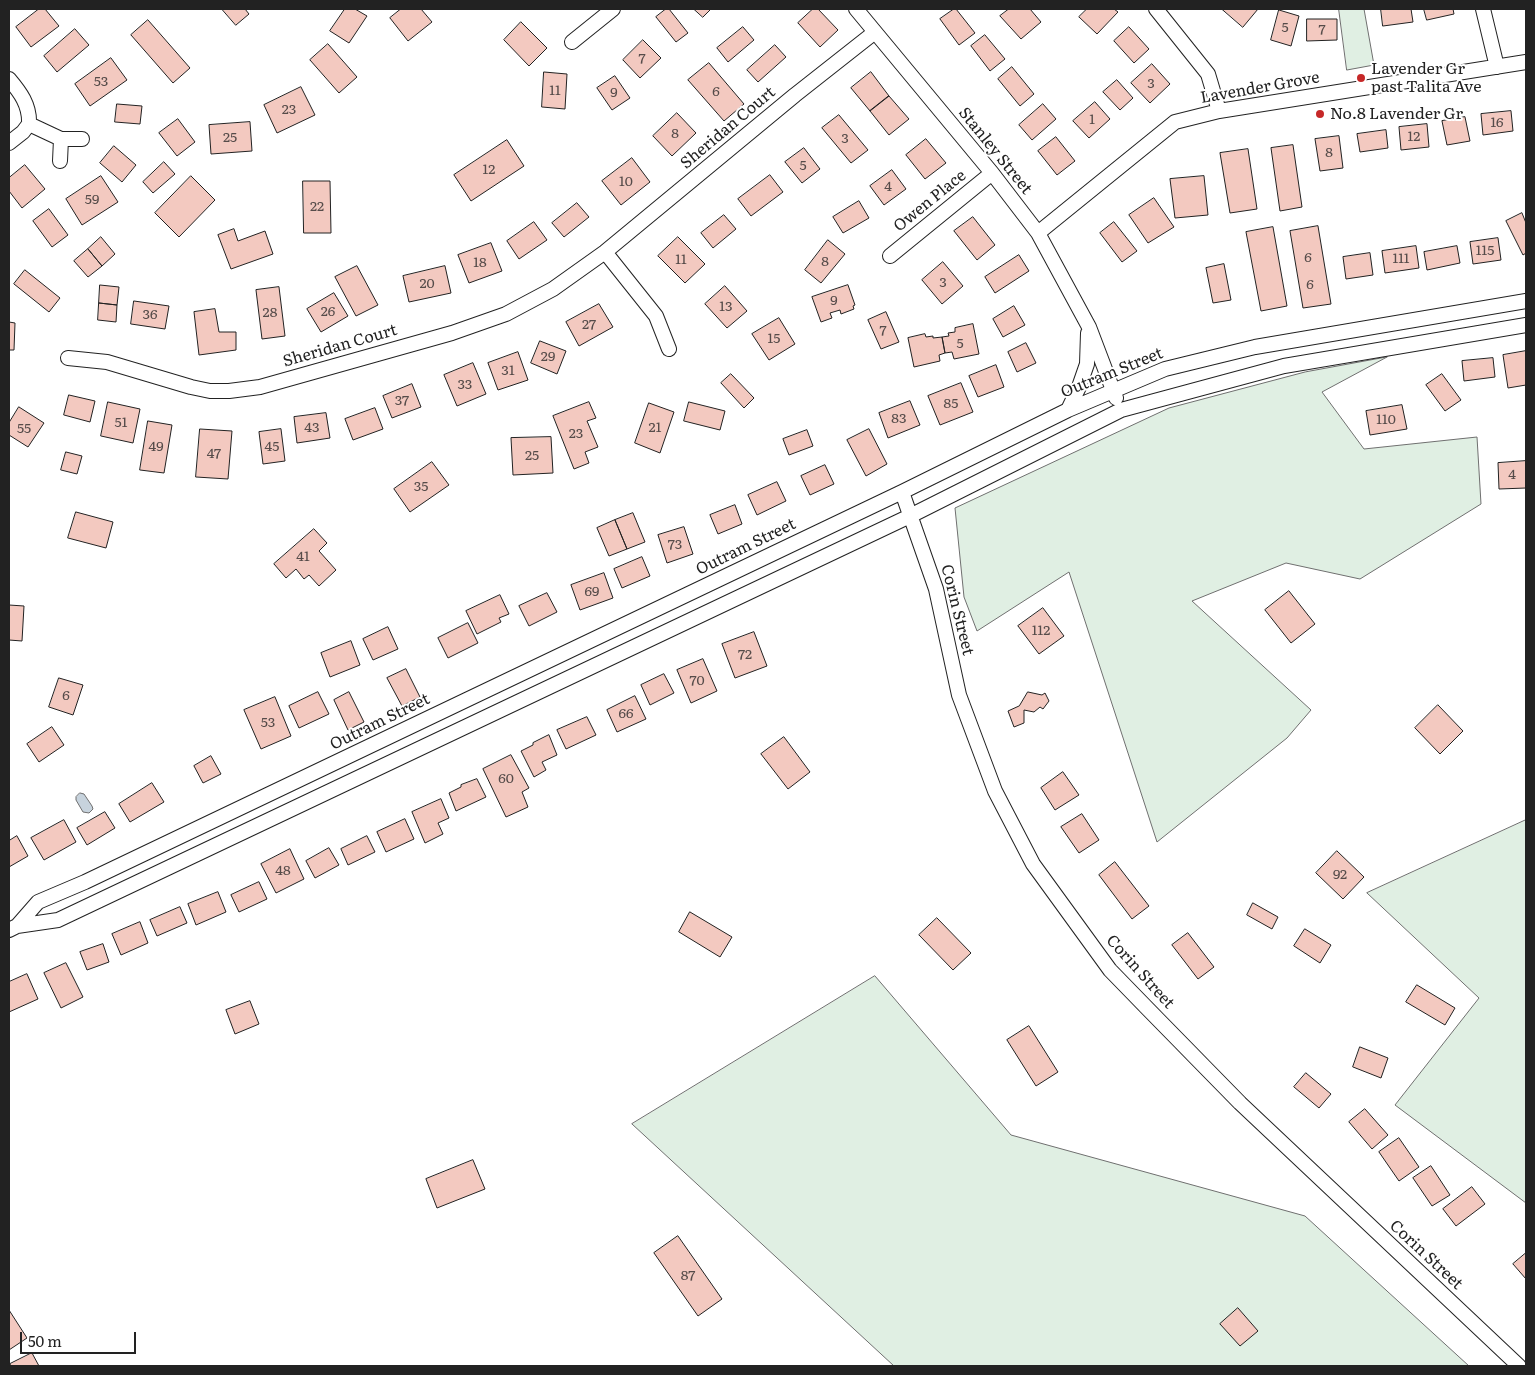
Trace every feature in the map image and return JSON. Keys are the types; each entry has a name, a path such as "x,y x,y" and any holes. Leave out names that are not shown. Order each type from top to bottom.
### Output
{"street":[{"path":"572,42 613,9"},
{"name":"Stanley Street","path":"856,9 992,173 1038,233 1089,327 1121,410"},
{"path":"1156,9 1208,74 1219,111"},
{"path":"1482,9 1497,67"},
{"name":"Sheridan Court","path":"68,358 107,362 192,387 210,391 229,391 260,387 452,333 506,314 553,289 605,252 795,95 875,32"},
{"name":"Lavender Grove","path":"1038,233 1175,122 1219,111 1526,62"},
{"path":"9,79 26,102 30,116 29,124 9,143"},
{"path":"29,124 62,139 82,139"},
{"path":"60,161 62,139"},
{"name":"Owen Place","path":"890,256 992,173"},
{"path":"605,252 656,316 669,349"},
{"name":"Outram Street","path":"13,928 38,902 86,882 902,492 1068,410 1164,369 1255,347 1526,301"},
{"name":"Outram Street","path":"13,928 58,920 910,516 1121,410 1284,366 1526,325"},
{"path":"1068,410 1087,364 1089,327"},
{"name":"Corin Street","path":"902,492 936,589 959,695 995,791 1033,864 1110,970 1240,1103 1518,1366"}],"green space":[{"path":"1339,9 1364,9 1374,65 1347,70"},
{"path":"1387,357 1322,392 1364,449 1477,437 1481,504 1360,579 1286,563 1192,601 1311,710 1287,738 1157,842 1069,572 977,631 964,597 955,508 1169,408 1305,372"},
{"path":"1526,820 1526,1203 1395,1105 1479,998 1367,893"},
{"path":"875,976 1011,1135 1305,1216 1469,1366 894,1366 632,1124"}],"shaded area":[{"path":"80,793 84,794 92,806 93,809 89,813 83,812 76,800"}],"building":[{"path":"39,9 45,9 59,26 31,47 16,27"},
{"path":"222,9 245,9 249,14 236,25"},
{"path":"345,9 355,9 367,16 349,43 330,31"},
{"path":"401,9 421,9 432,22 408,41 390,18"},
{"path":"666,9 669,9 688,33 676,42 656,17"},
{"path":"694,9 711,9 703,17"},
{"path":"813,9 818,9 838,30 820,47 798,23"},
{"path":"956,9 975,33 959,45 940,19"},
{"path":"1009,9 1030,9 1041,22 1021,39 1000,16"},
{"path":"1087,9 1114,9 1118,12 1097,34 1079,17"},
{"path":"1222,9 1258,9 1243,27"},
{"path":"1381,9 1411,9 1413,22 1383,26"},
{"path":"1424,9 1453,9 1454,14 1427,20"},
{"path":"1279,10 1299,16 1291,46 1271,40"},
{"path":"1307,19 1337,19 1337,40 1307,41"},
{"path":"148,20 190,68 173,83 131,35"},
{"path":"521,22 547,48 529,66 504,40"},
{"path":"743,27 754,40 728,62 717,48"},
{"path":"1129,27 1149,49 1134,63 1114,41"},
{"path":"75,29 89,45 57,72 44,56"},
{"path":"985,35 1005,59 990,71 971,46"},
{"path":"643,40 661,58 640,78 623,60"},
{"path":"328,44 357,77 339,93 310,60"},
{"path":"775,45 786,57 758,82 747,70"},
{"path":"111,58 127,80 90,106 75,84"},
{"path":"709,63 744,104 724,121 688,80"},
{"path":"1152,64 1170,84 1150,103 1131,83"},
{"path":"1012,67 1034,94 1020,106 998,79"},
{"path":"544,72 567,74 565,109 542,107"},
{"path":"871,72 889,96 870,111 851,88"},
{"path":"615,76 630,98 612,110 597,88"},
{"path":"1117,80 1133,98 1120,110 1103,92"},
{"path":"301,87 315,115 277,133 264,105"},
{"path":"889,96 909,119 889,135 870,111"},
{"path":"1095,102 1110,119 1089,138 1073,121"},
{"path":"117,104 142,106 140,124 115,122"},
{"path":"1043,104 1056,119 1032,140 1019,125"},
{"path":"1511,111 1513,131 1483,135 1481,114"},
{"path":"677,113 696,133 672,156 653,136"},
{"path":"839,115 868,150 851,163 822,128"},
{"path":"1465,117 1470,141 1447,145 1442,121"},
{"path":"178,119 195,142 177,156 159,133"},
{"path":"250,122 252,151 211,154 209,125"},
{"path":"1427,124 1429,147 1401,150 1399,127"},
{"path":"1386,130 1388,148 1360,152 1357,134"},
{"path":"1339,136 1343,168 1320,171 1315,139"},
{"path":"1056,137 1075,161 1057,175 1038,151"},
{"path":"926,139 946,163 925,179 906,155"},
{"path":"507,140 524,166 471,201 454,175"},
{"path":"1293,145 1302,207 1280,211 1271,148"},
{"path":"114,146 136,165 122,182 100,163"},
{"path":"804,148 820,169 802,183 785,162"},
{"path":"1248,149 1257,209 1230,213 1220,153"},
{"path":"632,158 650,182 621,205 602,181"},
{"path":"164,162 175,174 153,193 143,182"},
{"path":"25,165 45,189 22,208 9,191 9,178"},
{"path":"892,170 906,189 884,205 870,186"},
{"path":"770,175 783,192 751,216 738,199"},
{"path":"101,176 118,202 82,225 66,199"},
{"path":"191,176 215,200 179,237 155,213"},
{"path":"1204,176 1208,215 1175,218 1170,179"},
{"path":"303,181 330,181 331,233 304,233"},
{"path":"1154,198 1174,227 1148,243 1129,215"},
{"path":"859,201 869,218 843,233 833,217"},
{"path":"577,203 589,217 564,237 552,223"},
{"path":"49,209 68,235 52,247 33,221"},
{"path":"1522,213 1526,223 1526,253 1523,255 1506,221"},
{"path":"724,215 736,229 713,248 701,233"},
{"path":"973,217 995,245 977,260 954,231"},
{"path":"534,222 547,240 519,259 507,241"},
{"path":"1114,222 1137,251 1122,262 1100,233"},
{"path":"1318,226 1331,304 1303,308 1290,231"},
{"path":"1273,227 1287,306 1261,311 1246,232"},
{"path":"234,229 238,241 265,231 273,254 231,269 218,235"},
{"path":"101,237 115,254 102,266 88,249"},
{"path":"678,237 705,264 685,283 658,256"},
{"path":"1498,238 1501,260 1473,264 1470,242"},
{"path":"828,240 845,254 821,283 805,270"},
{"path":"491,243 502,271 469,283 458,255"},
{"path":"1416,246 1419,268 1385,273 1382,251"},
{"path":"1457,246 1460,263 1427,270 1424,252"},
{"path":"88,249 102,266 88,277 74,261"},
{"path":"1370,253 1373,275 1346,279 1343,257"},
{"path":"1019,255 1029,271 995,293 985,277"},
{"path":"943,262 963,286 942,304 922,280"},
{"path":"1224,264 1231,300 1213,303 1206,268"},
{"path":"357,266 378,305 356,316 335,277"},
{"path":"445,266 451,293 409,302 403,276"},
{"path":"25,270 60,298 49,312 14,284"},
{"path":"100,285 119,287 117,305 99,303"},
{"path":"848,285 855,305 853,306 854,309 841,314 840,310 830,313 832,318 821,322 812,297"},
{"path":"725,286 747,311 727,328 705,304"},
{"path":"279,287 285,336 262,339 256,290"},
{"path":"334,293 348,316 321,332 307,309"},
{"path":"134,301 169,306 165,329 131,324"},
{"path":"99,303 117,305 116,322 98,320"},
{"path":"599,304 613,327 579,346 566,322"},
{"path":"1014,306 1025,325 1003,337 993,319"},
{"path":"215,309 219,332 236,332 236,350 199,355 194,312"},
{"path":"886,312 899,342 881,349 868,320"},
{"path":"779,318 795,344 769,360 752,334"},
{"path":"9,322 15,323 14,350 9,350"},
{"path":"973,324 979,354 954,359 952,352 945,353 942,337 949,336 948,333 955,332 955,328"},
{"path":"925,334 926,337 942,337 945,353 939,355 940,361 914,367 908,338"},
{"path":"540,341 566,351 557,374 531,363"},
{"path":"1026,343 1036,363 1017,372 1008,352"},
{"path":"1526,351 1526,385 1508,388 1503,355"},
{"path":"518,352 528,380 498,390 488,363"},
{"path":"1493,358 1495,377 1464,381 1462,361"},
{"path":"473,363 486,394 457,406 444,375"},
{"path":"996,365 1004,387 978,397 969,376"},
{"path":"731,374 754,398 744,408 721,383"},
{"path":"1442,374 1461,400 1445,411 1426,385"},
{"path":"961,383 973,412 940,425 928,396"},
{"path":"412,384 421,407 392,418 383,396"},
{"path":"69,395 95,401 90,422 64,415"},
{"path":"910,401 920,425 888,438 879,413"},
{"path":"108,402 140,409 133,443 101,436"},
{"path":"589,402 596,418 587,421 598,447 585,452 589,463 574,469 553,416"},
{"path":"689,402 725,411 720,430 684,421"},
{"path":"649,403 674,412 660,453 635,443"},
{"path":"1402,405 1407,429 1370,435 1366,411"},
{"path":"19,407 44,423 28,447 9,435 9,423"},
{"path":"375,408 383,429 353,440 345,419"},
{"path":"326,413 330,438 297,443 294,417"},
{"path":"148,421 172,425 164,473 140,470"},
{"path":"200,429 232,431 228,479 196,477"},
{"path":"281,429 285,461 263,464 259,432"},
{"path":"869,429 887,464 866,476 847,440"},
{"path":"807,430 813,446 789,455 783,439"},
{"path":"551,437 553,473 513,475 511,438"},
{"path":"66,452 82,456 77,474 61,470"},
{"path":"1526,461 1526,488 1499,489 1498,463"},
{"path":"432,462 449,485 410,512 394,489"},
{"path":"825,465 834,484 810,495 801,476"},
{"path":"777,482 786,501 757,515 748,495"},
{"path":"735,505 742,524 718,534 710,515"},
{"path":"76,512 113,522 106,548 68,538"},
{"path":"633,513 645,542 627,549 615,520"},
{"path":"615,520 627,549 609,556 597,528"},
{"path":"684,527 693,554 667,563 658,535"},
{"path":"314,529 327,543 319,551 336,570 319,586 309,575 304,579 296,569 286,578 274,564"},
{"path":"642,557 650,576 622,588 614,569"},
{"path":"604,573 613,598 580,610 571,585"},
{"path":"1289,591 1315,624 1291,643 1265,610"},
{"path":"547,593 557,612 529,626 519,606"},
{"path":"500,595 509,614 499,618 501,622 477,634 466,611"},
{"path":"9,605 24,606 22,641 9,640"},
{"path":"1043,608 1064,636 1039,654 1018,626"},
{"path":"468,623 478,643 448,658 438,638"},
{"path":"388,627 398,649 373,660 363,639"},
{"path":"754,632 767,666 735,678 722,644"},
{"path":"351,641 360,665 330,677 321,653"},
{"path":"703,659 717,691 691,703 677,670"},
{"path":"406,669 420,697 402,706 387,678"},
{"path":"664,674 674,693 650,705 641,685"},
{"path":"59,678 83,685 73,715 49,707"},
{"path":"318,692 329,714 299,728 289,706"},
{"path":"349,692 364,722 348,730 334,700"},
{"path":"1028,692 1042,695 1045,693 1049,701 1043,709 1040,707 1034,712 1024,710 1024,723 1014,727 1008,711 1019,706"},
{"path":"635,696 646,719 617,732 607,710"},
{"path":"275,697 291,736 261,749 244,710"},
{"path":"1438,705 1463,731 1440,754 1415,728"},
{"path":"587,717 596,735 566,749 557,730"},
{"path":"52,727 64,745 39,762 27,744"},
{"path":"549,735 557,755 542,762 546,770 534,777 521,751"},
{"path":"784,737 810,772 788,789 761,754"},
{"path":"511,755 529,788 522,792 528,807 506,817 483,769"},
{"path":"211,756 221,774 203,783 194,766"},
{"path":"1063,772 1079,795 1055,810 1041,788"},
{"path":"477,779 486,797 456,811 449,793 461,787 461,785"},
{"path":"152,783 164,802 130,822 119,804"},
{"path":"441,799 449,818 438,823 443,834 425,843 412,812"},
{"path":"105,812 115,828 87,845 77,828"},
{"path":"1082,814 1099,840 1079,853 1061,827"},
{"path":"405,819 414,839 386,852 377,832"},
{"path":"64,820 76,842 44,860 31,838"},
{"path":"17,836 28,856 9,867 9,841"},
{"path":"367,836 375,852 348,865 341,849"},
{"path":"329,848 339,865 315,878 306,861"},
{"path":"290,849 304,879 276,893 261,864"},
{"path":"1337,851 1364,877 1343,899 1316,873"},
{"path":"1115,862 1149,906 1132,919 1099,875"},
{"path":"259,882 267,899 239,912 231,895"},
{"path":"218,892 226,912 196,925 188,904"},
{"path":"1253,903 1278,917 1272,929 1247,915"},
{"path":"180,907 187,923 157,936 150,920"},
{"path":"690,912 732,937 720,957 679,932"},
{"path":"937,918 971,953 953,970 919,935"},
{"path":"140,922 148,943 121,955 112,934"},
{"path":"1305,929 1331,945 1320,963 1294,946"},
{"path":"1188,933 1214,967 1198,979 1172,945"},
{"path":"103,944 109,962 87,970 80,952"},
{"path":"66,963 83,997 61,1008 44,973"},
{"path":"27,974 38,999 9,1012 9,982"},
{"path":"1417,985 1455,1008 1445,1025 1406,1002"},
{"path":"250,1001 259,1024 235,1034 226,1010"},
{"path":"1029,1026 1058,1072 1036,1086 1007,1040"},
{"path":"1360,1047 1388,1058 1381,1078 1353,1067"},
{"path":"1306,1073 1331,1094 1319,1108 1294,1087"},
{"path":"1365,1109 1388,1135 1372,1149 1349,1122"},
{"path":"1399,1138 1419,1167 1399,1181 1379,1152"},
{"path":"473,1160 485,1189 437,1208 426,1179"},
{"path":"1431,1166 1450,1195 1432,1206 1413,1178"},
{"path":"1472,1187 1485,1204 1456,1226 1443,1209"},
{"path":"678,1236 722,1299 698,1316 654,1253"},
{"path":"1526,1253 1526,1279 1513,1264"},
{"path":"1238,1308 1258,1331 1240,1346 1220,1324"},
{"path":"9,1310 27,1338 9,1350"},
{"path":"32,1353 39,1366 11,1366 10,1364"}],"place":[{"name":"Lavender Gr past Talita Ave","path":"1361,78"},
{"name":"No.8 Lavender Gr","path":"1320,114"}]}
